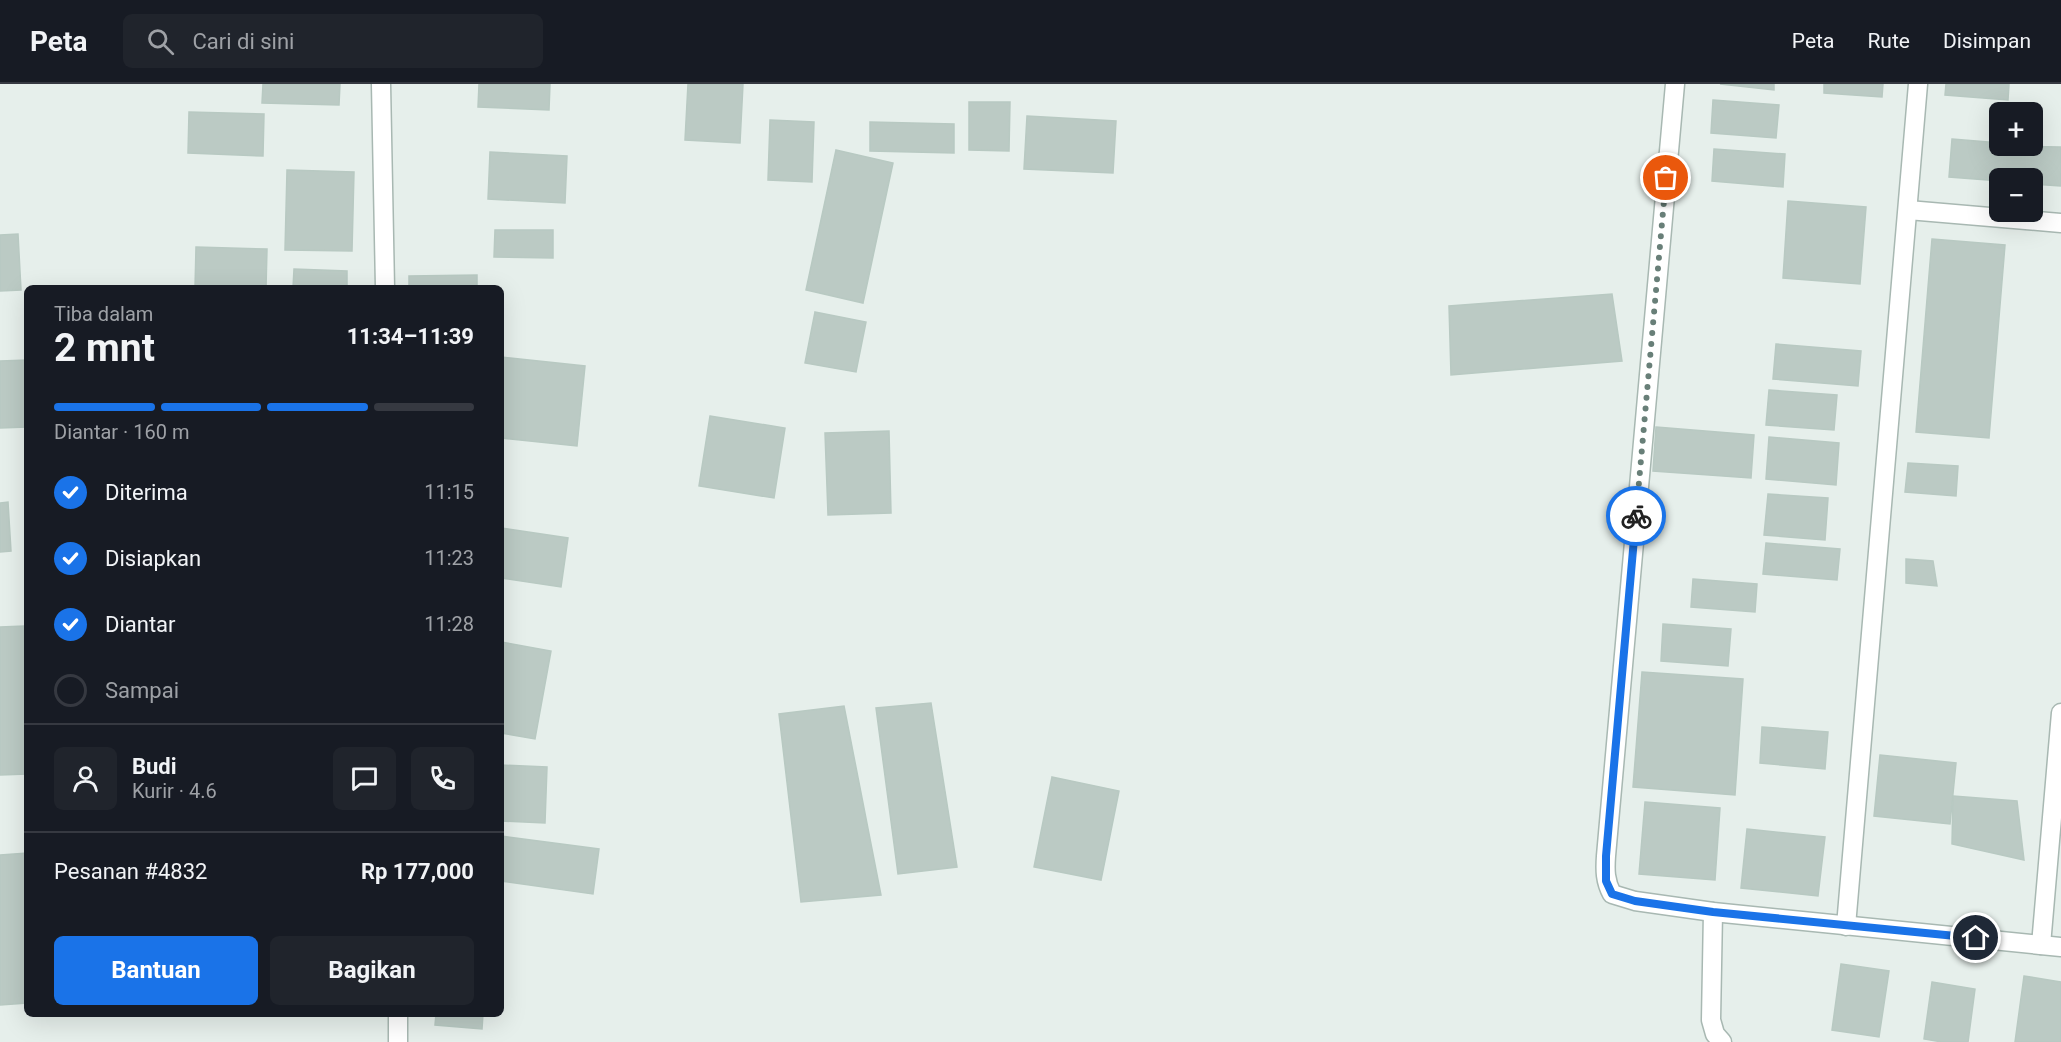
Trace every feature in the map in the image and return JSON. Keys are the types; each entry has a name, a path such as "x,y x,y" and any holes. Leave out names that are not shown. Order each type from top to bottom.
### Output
{"street":[{"path":"381,84 385,285"},
{"path":"1675,84 1605,872 1608,887 1612,894 1635,901 1713,912 2061,947"},
{"path":"1846,926 1918,84"},
{"path":"1908,210 2061,223"},
{"path":"2041,945 2061,713"},
{"path":"1713,912 1711,1020 1715,1034 1722,1042"},
{"path":"398,1017 398,1042"}],"building":[{"path":"263,84 340,84 339,105 262,103"},
{"path":"479,84 550,84 549,110 478,107"},
{"path":"688,84 743,84 740,143 685,140"},
{"path":"1720,84 1774,84 1774,90"},
{"path":"1824,84 1883,84 1882,97 1824,93"},
{"path":"1946,84 2009,84 2008,100 1945,95"},
{"path":"1713,100 1779,105 1776,138 1711,133"},
{"path":"969,102 1010,102 1009,151 969,150"},
{"path":"189,112 264,114 263,156 188,153"},
{"path":"1027,116 1116,121 1113,173 1024,169"},
{"path":"770,120 814,122 812,182 768,180"},
{"path":"870,122 954,124 954,153 870,151"},
{"path":"1952,139 1989,142 1989,156 2043,156 2043,147 2061,147 2061,186 2043,185 2043,168 1989,168 1989,180 1949,177"},
{"path":"1714,149 1785,154 1783,187 1712,181"},
{"path":"836,150 893,163 863,303 806,290"},
{"path":"490,152 567,156 565,203 488,199"},
{"path":"287,170 354,172 352,251 285,250"},
{"path":"1788,201 1866,207 1860,284 1783,278"},
{"path":"495,230 553,230 553,258 494,257"},
{"path":"18,234 21,290 0,291 0,235"},
{"path":"1932,239 2005,245 1989,438 1916,432"},
{"path":"196,247 267,249 266,285 195,285"},
{"path":"294,269 347,271 347,285 293,285"},
{"path":"477,275 477,285 409,285 409,276"},
{"path":"1612,294 1622,361 1451,375 1449,306"},
{"path":"815,312 866,322 856,372 805,363"},
{"path":"1776,344 1861,351 1858,386 1773,379"},
{"path":"504,357 585,366 577,446 504,438"},
{"path":"24,360 24,427 0,428 0,361"},
{"path":"1769,390 1837,395 1834,430 1766,425"},
{"path":"710,416 785,428 774,498 699,486"},
{"path":"1656,427 1754,435 1751,478 1653,471"},
{"path":"889,431 891,513 828,515 825,433"},
{"path":"1769,437 1839,443 1836,485 1766,479"},
{"path":"1908,463 1958,466 1956,496 1905,492"},
{"path":"1768,494 1828,498 1825,540 1764,535"},
{"path":"8,502 11,551 0,552 0,503"},
{"path":"504,528 568,538 561,587 504,578"},
{"path":"1766,543 1840,549 1837,580 1763,574"},
{"path":"1906,559 1933,561 1937,586 1906,583"},
{"path":"1693,579 1757,584 1755,612 1691,607"},
{"path":"1663,624 1731,629 1728,666 1661,661"},
{"path":"24,626 24,774 0,775 0,627"},
{"path":"504,643 551,651 535,739 504,734"},
{"path":"1642,672 1743,679 1735,795 1633,787"},
{"path":"931,703 957,867 898,874 876,708"},
{"path":"844,706 881,895 801,902 779,714"},
{"path":"1762,727 1828,732 1825,769 1760,763"},
{"path":"1880,755 1956,763 1950,824 1874,816"},
{"path":"504,765 547,767 545,823 504,821"},
{"path":"1052,777 1119,791 1101,880 1034,867"},
{"path":"1953,796 2017,801 2024,860 1952,844"},
{"path":"1645,802 1720,808 1715,880 1639,874"},
{"path":"1747,829 1825,837 1818,896 1741,888"},
{"path":"504,836 599,849 593,894 504,881"},
{"path":"24,853 24,1003 0,1005 0,855"},
{"path":"1841,964 1889,971 1879,1037 1832,1030"},
{"path":"2024,976 2061,982 2061,1042 2015,1042"},
{"path":"1932,982 1975,989 1968,1042 1924,1039"},
{"path":"436,1017 483,1017 482,1029 435,1025"}],"way so far":[{"path":"1636,516 1666,178"}],"route":[{"path":"1636,516 1606,856 1606,881 1612,894 1635,901 1713,912 1976,938"}]}
